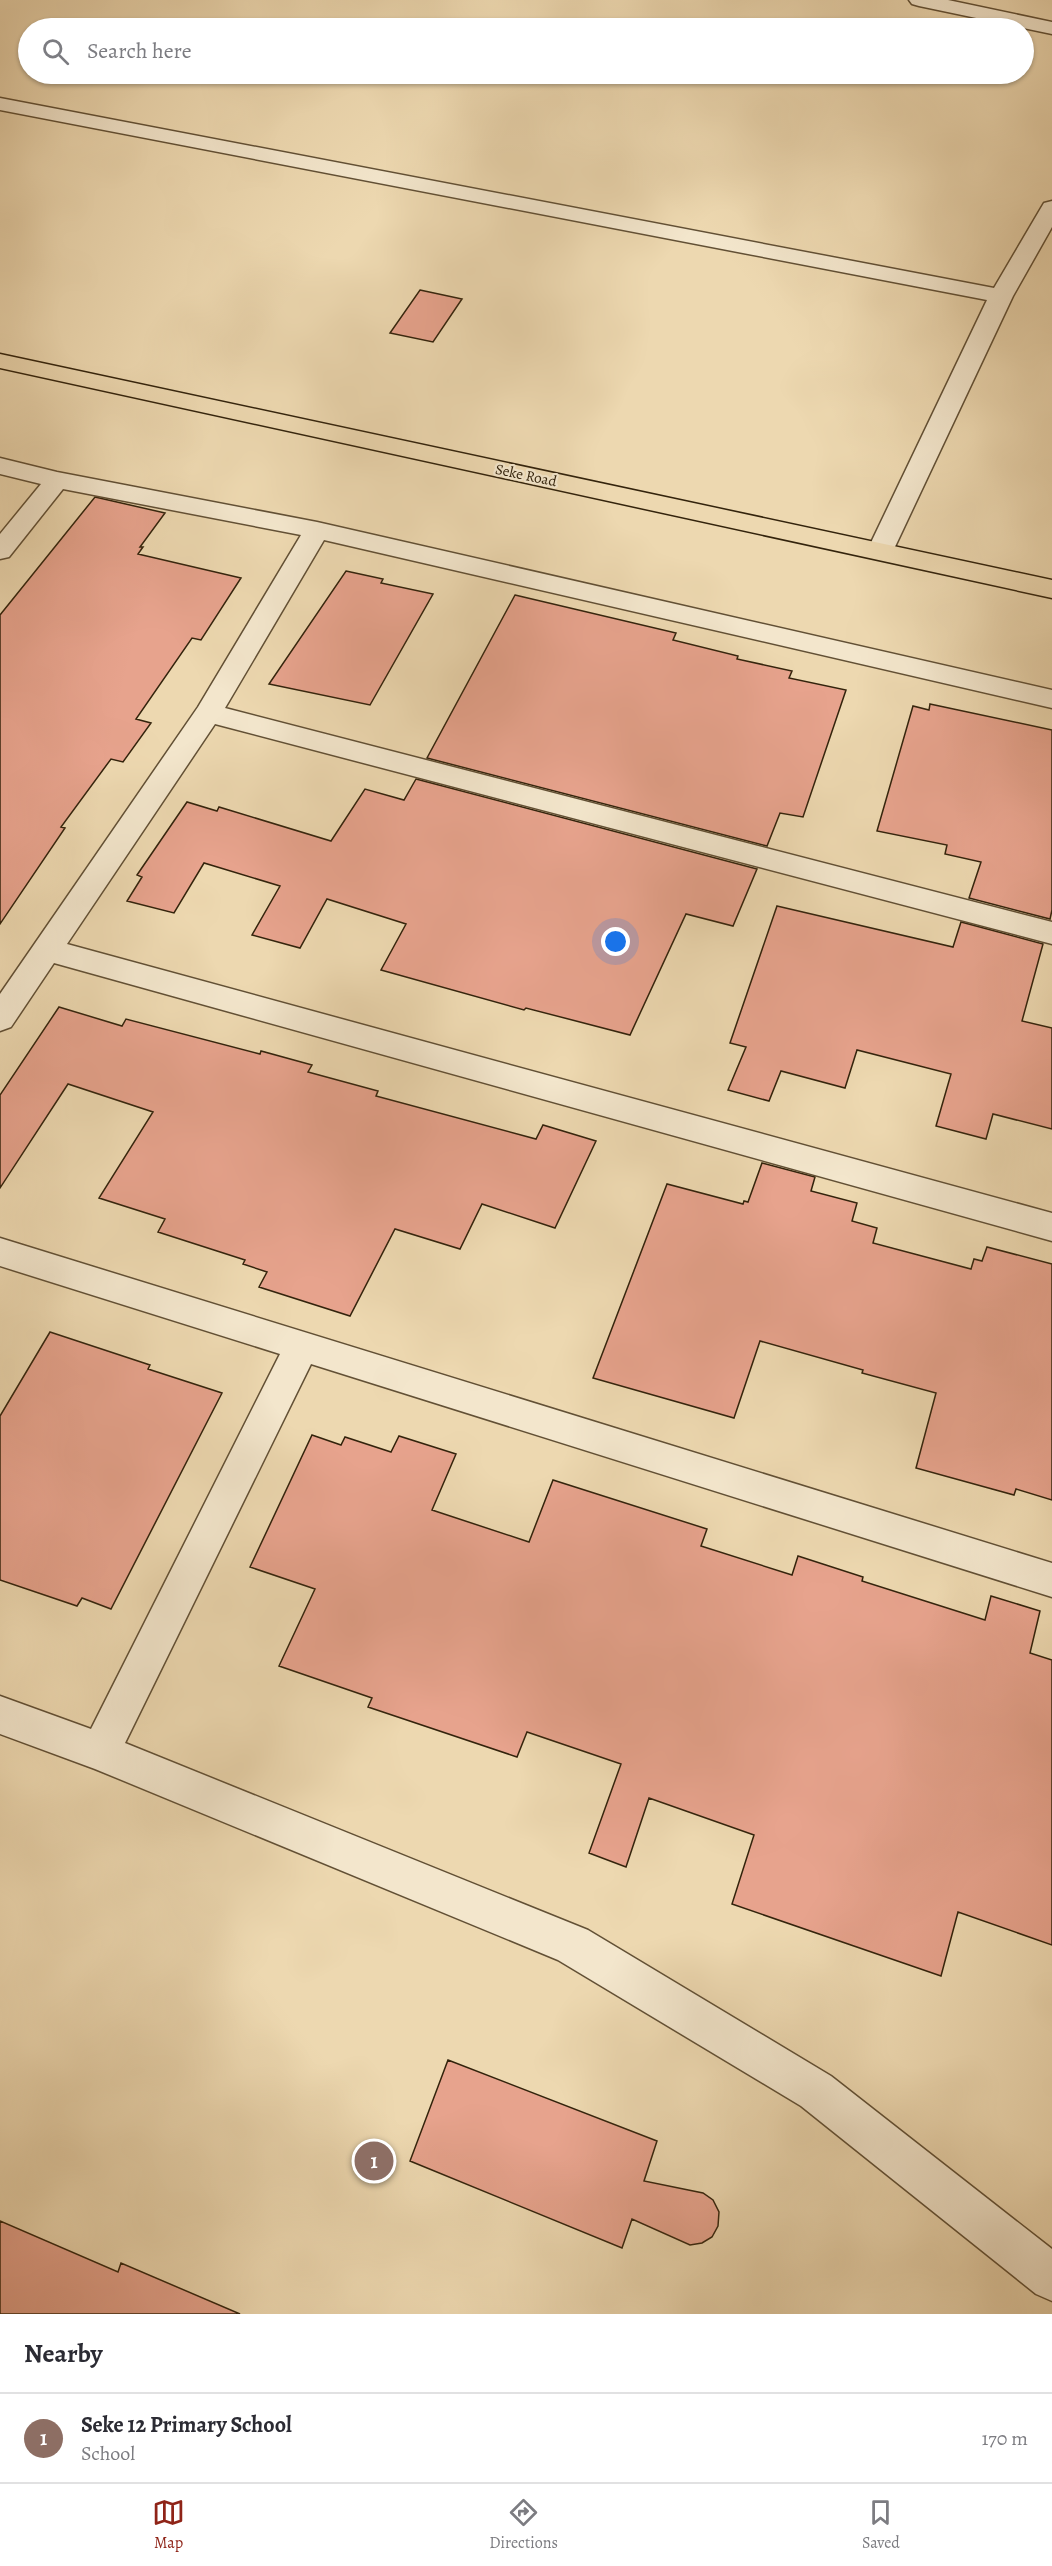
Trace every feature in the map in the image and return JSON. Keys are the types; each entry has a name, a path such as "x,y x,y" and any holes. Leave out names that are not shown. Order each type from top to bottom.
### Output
{"main road":[{"name":"Seke Road","path":"0,361 1052,589"}],"street":[{"path":"919,0 1004,18"},
{"path":"1034,24 1052,28"},
{"path":"0,104 1001,296"},
{"path":"879,551 1001,296 1052,208"},
{"path":"0,466 57,480 317,530 1052,699"},
{"path":"0,551 57,480"},
{"path":"0,1019 208,713 317,530"},
{"path":"208,713 1052,933"},
{"path":"47,950 1052,1227"},
{"path":"0,1252 1052,1580"},
{"path":"100,1752 302,1346"},
{"path":"0,1716 100,1752 573,1945 816,2091 1052,2278"}],"building":[{"path":"420,290 462,299 433,342 390,333"},
{"path":"95,497 165,513 140,547 143,547 138,554 241,578 201,640 192,638 136,719 151,723 123,762 111,759 61,827 65,828 0,924 0,615"},
{"path":"346,571 383,579 381,583 433,594 370,705 269,684"},
{"path":"515,595 676,633 673,640 738,656 737,659 792,671 789,678 846,690 803,817 780,813 767,846 427,758"},
{"path":"930,704 1052,730 1052,910 1050,919 969,898 981,862 945,854 947,845 877,831 913,706 929,710"},
{"path":"416,779 757,869 733,926 686,914 630,1035 526,1008 524,1010 381,970 406,924 327,899 300,948 252,935 280,886 204,863 174,913 127,901 142,877 137,875 187,802 217,811 219,807 331,841 365,789 404,800"},
{"path":"777,906 953,947 961,922 1043,944 1022,1021 1052,1028 1052,1129 993,1114 986,1139 936,1126 951,1074 857,1050 845,1088 781,1071 769,1101 728,1090 746,1047 730,1043"},
{"path":"59,1007 122,1026 126,1019 260,1054 261,1051 312,1065 308,1072 378,1091 376,1096 536,1139 543,1125 596,1141 555,1228 482,1204 460,1249 395,1229 350,1316 259,1287 267,1272 243,1264 245,1260 158,1232 165,1219 99,1198 153,1112 68,1084 0,1188 0,1095"},
{"path":"762,1163 815,1177 811,1191 857,1203 852,1221 877,1228 873,1243 971,1269 974,1259 982,1261 987,1247 1052,1264 1052,1500 1016,1489 1014,1495 916,1468 936,1393 760,1341 734,1418 593,1378 667,1184 743,1204 744,1201 748,1202"},
{"path":"50,1332 150,1365 148,1369 222,1393 111,1609 82,1598 77,1606 0,1580 0,1416"},
{"path":"312,1435 341,1445 345,1437 391,1452 399,1436 456,1454 432,1510 529,1542 553,1480 707,1529 701,1546 792,1575 798,1556 863,1577 862,1581 985,1620 991,1596 1040,1611 1030,1653 1052,1660 1052,1945 958,1912 941,1976 732,1904 754,1835 649,1798 626,1867 589,1853 621,1764 527,1732 517,1757 368,1707 372,1698 279,1666 315,1589 250,1567"},
{"path":"448,2060 657,2141 644,2181 703,2193 713,2200 719,2212 718,2226 712,2237 702,2243 690,2245 632,2219 622,2248 410,2161"},
{"path":"0,2221 118,2272 121,2263 240,2314 0,2314"}],"place":[{"name":"Seke 12 Primary School","path":"374,2161"}]}
